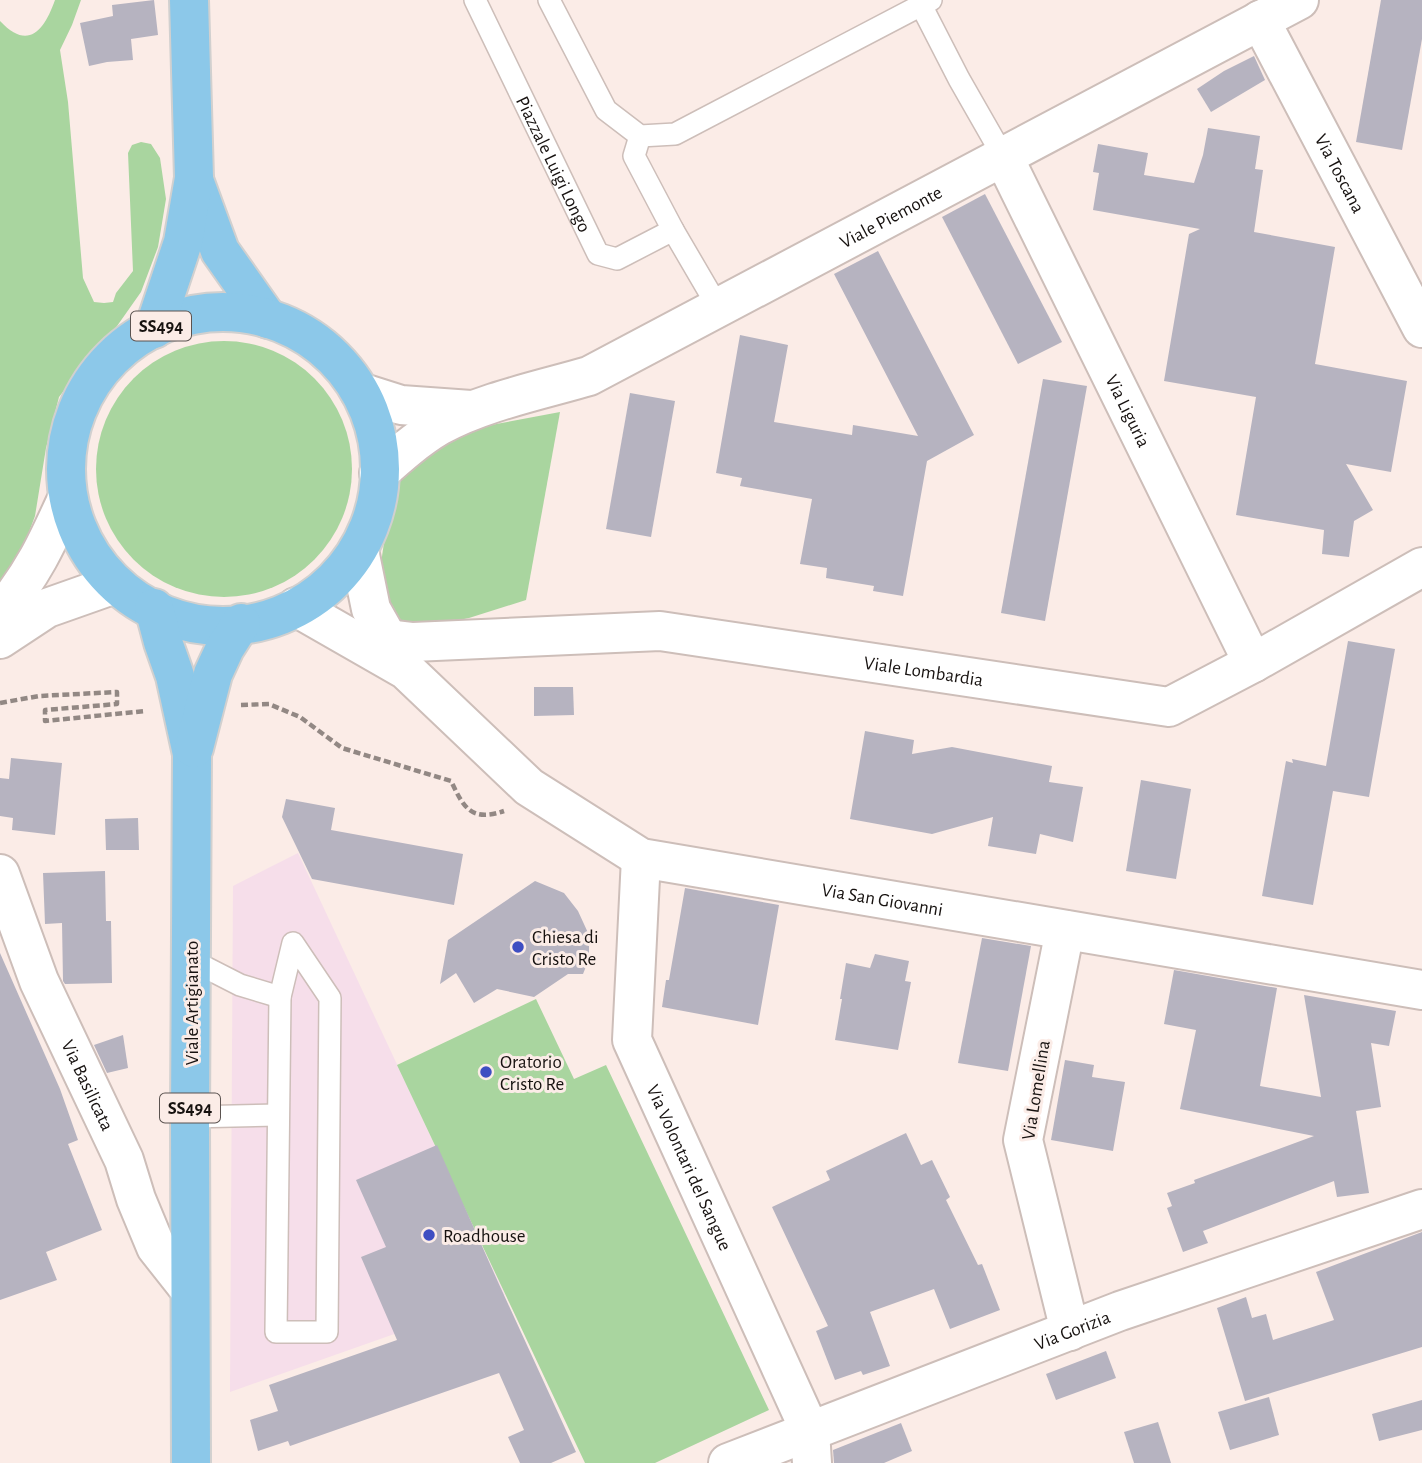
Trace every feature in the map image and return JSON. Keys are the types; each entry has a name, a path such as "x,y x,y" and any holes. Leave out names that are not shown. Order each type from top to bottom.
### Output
{"main road":[{"name":"SS494","path":"154,329 183,242 194,178 189,0"},
{"name":"SS494","path":"194,178 220,251 268,320"},
{"name":"SS494","path":"229,313 268,320 296,330 321,347 343,368 360,391 376,430 381,451 380,495 372,524 359,550 320,592 296,607 269,617 241,623 197,622 154,608 115,584 85,551 68,510 63,468 71,425 89,385 117,353 154,329 191,316 229,313"},
{"name":"Viale Artigianato","path":"154,608 175,676 192,754 191,1446"},
{"name":"Viale Artigianato","path":"192,754 213,674 241,623"}],"street":[{"name":"Viale Piemonte","path":"379,473 403,450 471,410 589,376 1003,156 1255,10 1299,0"},
{"name":"Via Toscana","path":"1255,10 1422,328"},
{"name":"Via Liguria","path":"1003,156 1253,663"},
{"name":"Viale Piemonte","path":"360,391 401,405 471,410"},
{"path":"0,613 18,592 38,561 67,499"},
{"name":"Via San Giovanni","path":"359,550 371,609 397,654 529,787 641,858 1422,990"},
{"name":"Viale Lombardia","path":"397,654 413,642 660,631 1169,707 1253,663 1422,567"},
{"path":"0,639 47,608 115,584"},
{"name":"Via San Giovanni","path":"296,607 397,654"},
{"name":"Via Volontari del Sangue","path":"641,858 632,1040 811,1447"},
{"name":"Via Basilicata","path":"0,874 39,981 124,1160 136,1199 156,1247 190,1290"},
{"name":"Via Lomellina","path":"1065,930 1023,1140 1070,1331"},
{"name":"Via Gorizia","path":"728,1463 811,1447 1070,1331 1422,1209"},
{"path":"178,1463 191,1446"}],"lane":[{"name":"Piazzale Luigi Longo","path":"475,0 598,254 617,259 673,230"},
{"path":"549,0 606,110 640,136 674,134 926,3 958,79 1003,156"},
{"path":"640,136 634,156 718,307"},
{"path":"293,943 330,998 327,1332 276,1332 279,997 293,943"},
{"path":"191,960 240,985 279,997"},
{"path":"190,1117 278,1115"}],"path":[{"path":"0,703 39,696 117,692 117,704 45,710 45,721 156,710"},
{"path":"230,706 269,704 300,717 342,748 451,781 463,806 478,815 508,810 529,787"}],"shaded area":[{"path":"298,853 505,1295 230,1392 233,886"}],"green space":[{"path":"55,0 81,0 60,50 68,102 83,278 94,302 113,302 116,293 133,271 128,153 132,145 141,142 151,144 160,158 166,199 158,247 141,292 110,336 59,397 46,448 35,516 19,559 0,580 0,21 19,35 27,36 46,21"},
{"path":"224,341 249,343 284,356 305,370 323,388 342,420 350,444 350,494 337,529 323,550 305,568 273,587 249,595 224,597 199,595 164,582 143,568 125,550 106,518 98,494 96,469 98,444 111,409 125,388 143,370 175,351 199,343"},
{"path":"560,412 526,600 469,618 429,626 403,625 392,616 380,570 386,529 401,477 422,450 480,427"},
{"path":"536,999 574,1079 606,1065 769,1410 655,1463 585,1463 397,1065"}],"building":[{"path":"154,0 158,35 131,39 133,60 89,66 80,23 113,16 112,5"},
{"path":"1381,0 1422,0 1422,39 1402,150 1356,142"},
{"path":"1254,56 1265,80 1211,112 1197,89"},
{"path":"1208,128 1260,136 1255,169 1263,170 1254,232 1335,247 1315,364 1407,381 1391,472 1346,464 1373,510 1354,521 1349,557 1322,554 1324,530 1236,515 1256,397 1164,381 1189,234 1200,229 1093,210 1099,173 1093,172 1098,144 1148,153 1144,175 1194,183"},
{"path":"985,194 1062,342 1018,364 942,217"},
{"path":"878,251 974,435 927,461 903,596 873,591 874,586 826,578 827,568 800,564 812,499 740,486 742,478 716,473 740,335 788,345 774,422 852,435 853,425 918,436 834,274"},
{"path":"1043,379 1087,386 1045,621 1001,613"},
{"path":"630,393 675,401 651,537 606,529"},
{"path":"1348,641 1395,649 1369,797 1333,791 1313,905 1262,896 1286,761 1293,763 1292,759 1326,766"},
{"path":"534,687 573,687 574,715 534,716"},
{"path":"865,731 914,740 912,754 952,747 1052,766 1049,782 1083,787 1073,842 1040,834 1036,854 988,846 993,817 932,834 850,819"},
{"path":"11,758 62,763 55,835 12,830 13,818 0,816 0,778 9,779"},
{"path":"1141,780 1191,789 1176,879 1126,871"},
{"path":"286,799 335,808 331,830 463,854 454,905 312,879 282,817"},
{"path":"138,818 139,850 106,850 105,819"},
{"path":"105,871 106,921 111,921 112,983 65,984 62,923 45,924 43,873"},
{"name":"Chiesa di Cristo Re","path":"535,881 564,893 578,911 589,935 589,959 583,974 568,974 534,997 497,989 474,1003 456,973 440,984 448,940"},
{"path":"685,888 779,905 758,1025 662,1007"},
{"path":"982,938 1031,946 1008,1071 958,1063"},
{"path":"0,953 60,1089 78,1140 68,1144 102,1230 46,1252 57,1280 0,1300"},
{"path":"875,954 909,961 905,981 911,982 898,1050 835,1040 846,963 870,968"},
{"path":"1174,970 1277,988 1260,1086 1321,1097 1304,995 1396,1011 1389,1046 1371,1043 1381,1107 1356,1111 1369,1193 1337,1197 1334,1181 1203,1231 1208,1243 1183,1252 1167,1208 1172,1206 1167,1193 1195,1183 1194,1180 1314,1136 1180,1109 1196,1030 1164,1024"},
{"path":"123,1035 128,1068 107,1073 94,1045"},
{"path":"1065,1060 1094,1065 1092,1077 1125,1082 1113,1151 1051,1140"},
{"path":"906,1133 921,1165 932,1160 950,1197 946,1200 978,1265 982,1264 1000,1310 950,1329 934,1289 870,1312 890,1366 863,1375 861,1371 835,1380 816,1331 828,1326 772,1207 830,1180 826,1171"},
{"path":"437,1145 576,1452 551,1463 520,1463 508,1437 524,1430 499,1373 290,1446 288,1441 258,1451 250,1420 278,1411 269,1385 397,1340 361,1257 386,1247 356,1180"},
{"path":"1422,1232 1422,1347 1245,1401 1217,1308 1246,1297 1252,1318 1266,1314 1273,1340 1334,1320 1316,1272"},
{"path":"1106,1351 1116,1378 1056,1400 1046,1374"},
{"path":"1269,1397 1279,1435 1230,1450 1218,1412"},
{"path":"1422,1400 1422,1430 1379,1441 1372,1414"},
{"path":"1158,1422 1171,1463 1134,1463 1124,1432"},
{"path":"901,1423 912,1451 884,1463 834,1463 833,1450"}],"place":[{"name":"Chiesa di Cristo Re","path":"518,947"},
{"name":"Oratorio Cristo Re","path":"486,1072"},
{"name":"Roadhouse","path":"429,1235"}]}
